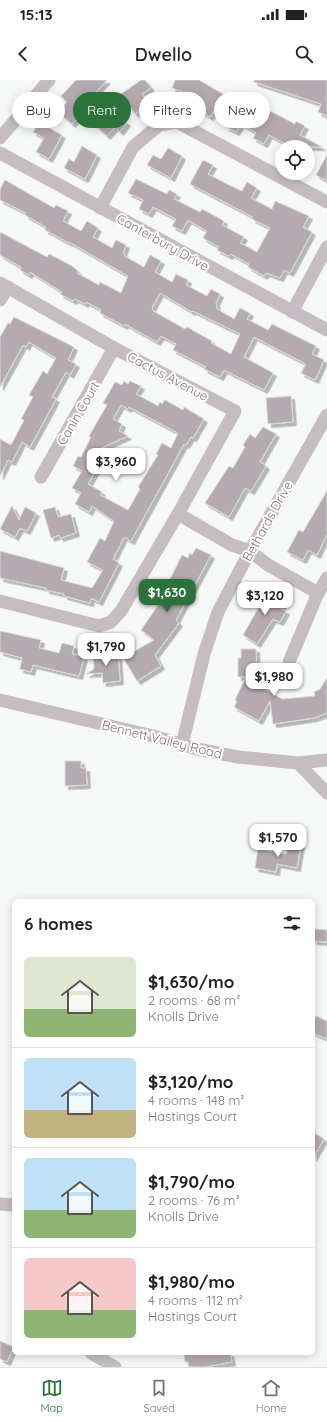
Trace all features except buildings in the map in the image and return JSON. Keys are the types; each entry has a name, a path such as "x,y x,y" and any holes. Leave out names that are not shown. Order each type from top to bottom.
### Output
{"street":[{"path":"0,138 49,80"},
{"path":"100,208 133,147 159,125 177,122 327,202"},
{"name":"Canterbury Drive","path":"0,153 327,330"},
{"path":"292,312 327,248"},
{"path":"0,300 4,285"},
{"name":"Cactus Avenue","path":"4,285 114,348 235,411 178,514"},
{"name":"Canin Court","path":"41,477 114,348"},
{"name":"Bethards Drive","path":"182,745 204,654 218,612 250,551 327,415"},
{"path":"0,601 99,626 111,622 121,611 178,514 232,545 250,551 268,565 318,594"},
{"path":"289,662 318,594 327,578"},
{"name":"Bennett Valley Road","path":"0,700 238,758 298,763 327,760"},
{"path":"298,763 327,793"},
{"path":"0,1204 12,1205"},
{"path":"94,1355 115,1367"}]}
